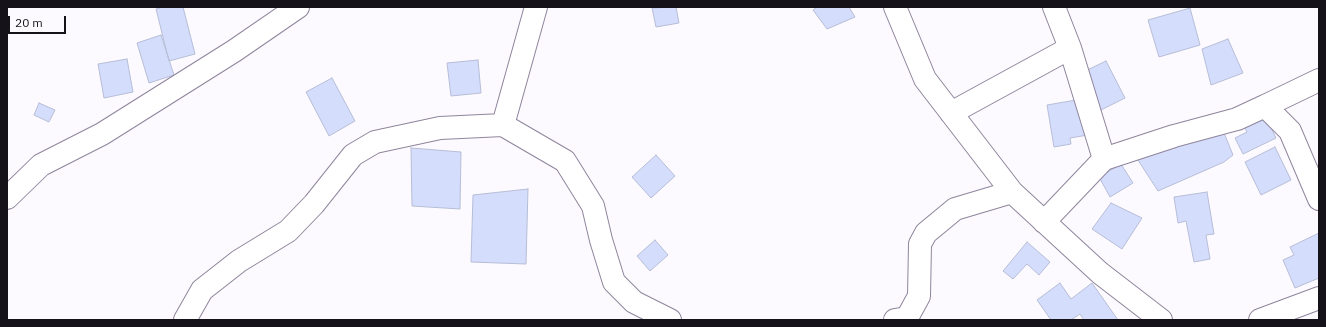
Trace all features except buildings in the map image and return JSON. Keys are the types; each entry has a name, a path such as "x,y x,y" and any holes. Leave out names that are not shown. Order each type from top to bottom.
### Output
{"street":[{"path":"7,198 41,165 102,134 234,50 298,7"},
{"path":"503,125 536,7"},
{"path":"895,7 925,78 1012,192 1100,273 1161,320"},
{"path":"1054,7 1070,48 1104,159"},
{"path":"951,113 1070,48"},
{"path":"1044,222 1104,159 1174,136 1237,120 1319,80"},
{"path":"1265,106 1290,132 1319,200"},
{"path":"185,320 202,290 239,261 288,231 314,204 353,155 375,142 440,128 503,125 565,161 593,206 601,240 614,282 634,302 670,320"},
{"path":"895,320 907,318 919,296 920,244 926,233 955,209 1012,192"},
{"path":"1260,320 1319,298"}]}
